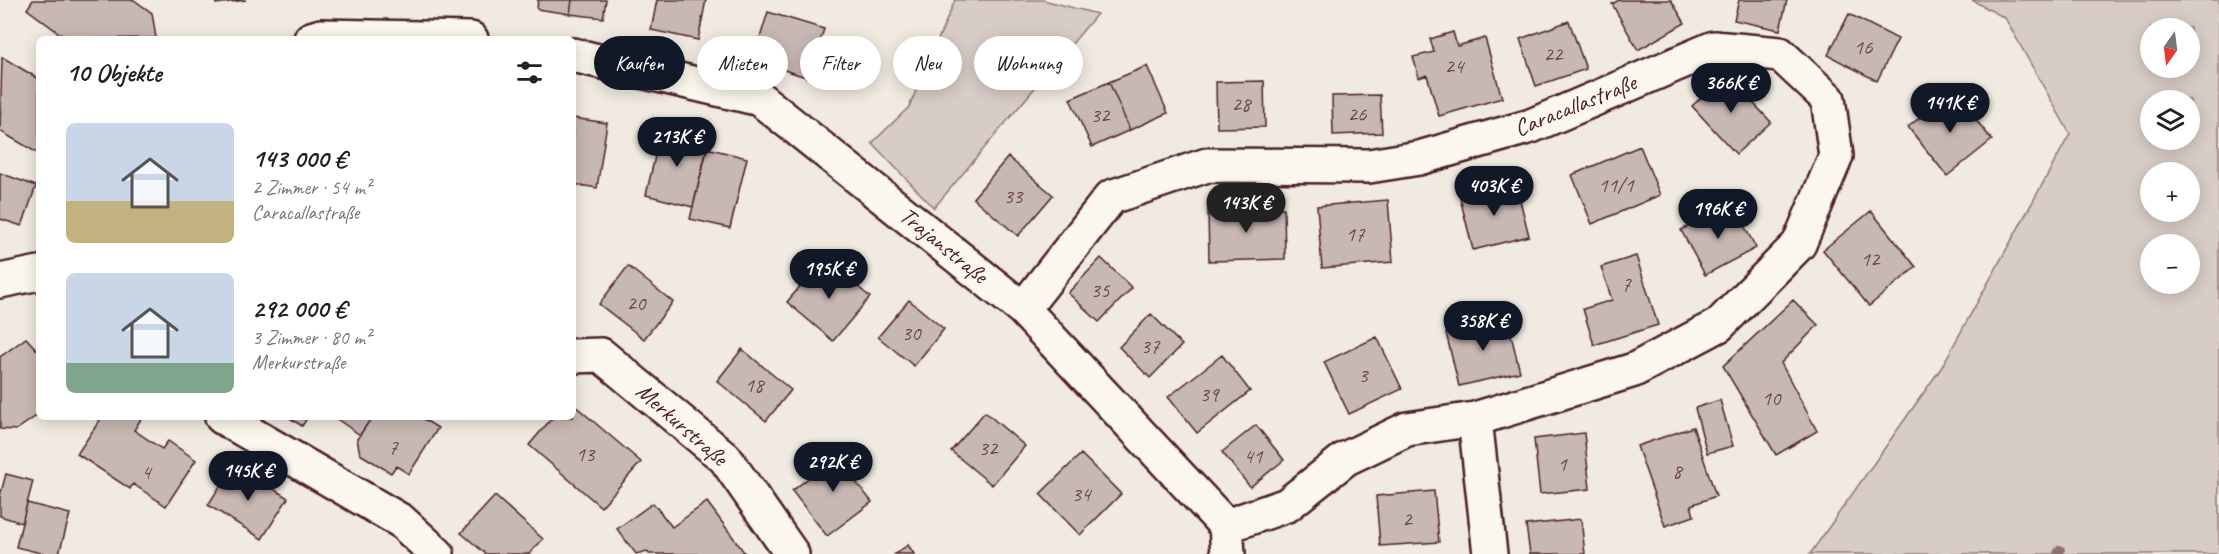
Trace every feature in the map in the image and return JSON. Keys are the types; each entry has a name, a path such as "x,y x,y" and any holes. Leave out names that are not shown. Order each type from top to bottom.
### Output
{"street":[{"name":"Caracallastraße","path":"1023,309 1111,197 1207,165 1369,166 1419,158 1531,126 1713,48 1780,54 1828,99 1836,156 1798,244 1719,325 1634,370 1475,419 1407,429 1345,459 1287,505 1227,540"},
{"name":"Trajanstraße","path":"576,56 760,99 1023,309 1227,540"},
{"path":"0,281 36,274"},
{"name":"Merkurstraße","path":"576,356 601,355 725,458 792,554"},
{"path":"1475,419 1490,554"},
{"path":"227,420 401,520 437,554"}],"shaded area":[{"path":"955,0 1043,0 1097,14 1079,36 974,36 974,90 1033,90 934,208 872,143 909,107 916,90 962,90 962,36 940,36"},
{"path":"1972,0 2219,0 2219,554 1810,554 1941,368 2070,134 2005,18"}],"building":[{"path":"33,0 134,0 152,13 156,36 63,36 27,9"},
{"path":"215,0 246,0 216,4"},
{"path":"538,0 572,0 570,14 537,9"},
{"path":"572,0 606,0 603,18 570,14"},
{"path":"657,0 706,0 697,40 651,30"},
{"path":"1619,0 1671,0 1685,23 1638,50 1612,4"},
{"path":"1739,0 1787,0 1780,30 1734,20"},
{"path":"768,12 824,29 822,36 800,36 800,75 788,71 788,36 760,36"},
{"path":"1849,14 1898,39 1877,81 1828,55"},
{"path":"1569,21 1586,69 1536,86 1520,39"},
{"path":"1453,32 1457,46 1485,38 1502,98 1439,116 1427,75 1419,78 1413,57 1434,52 1430,39"},
{"path":"2,57 36,77 36,152 0,131"},
{"path":"1147,66 1168,113 1130,130 1109,82"},
{"path":"1726,74 1771,122 1736,154 1692,106"},
{"path":"1264,81 1265,127 1217,128 1216,82"},
{"path":"1109,82 1130,130 1092,147 1070,99"},
{"path":"1953,91 1992,140 1947,176 1908,127"},
{"path":"1380,95 1382,133 1333,135 1332,96"},
{"path":"576,118 607,123 597,188 576,184"},
{"path":"661,130 709,142 693,207 646,195"},
{"path":"1640,146 1660,195 1592,224 1572,175"},
{"path":"707,148 747,158 730,228 690,219"},
{"path":"1008,157 1053,195 1018,236 973,198"},
{"path":"0,173 36,186 22,226 0,219"},
{"path":"1516,184 1529,236 1473,250 1460,198"},
{"path":"1388,200 1393,262 1322,268 1317,206"},
{"path":"1724,207 1734,224 1741,220 1756,248 1705,275 1681,230"},
{"path":"1284,208 1285,259 1209,261 1208,210"},
{"path":"1871,211 1916,267 1869,306 1823,250"},
{"path":"1636,256 1658,325 1594,345 1583,309 1612,300 1601,267"},
{"path":"824,258 870,297 833,341 787,302"},
{"path":"1101,258 1132,288 1099,322 1068,293"},
{"path":"628,266 673,302 644,339 599,304"},
{"path":"909,300 944,329 914,366 878,337"},
{"path":"1793,300 1818,325 1781,363 1817,431 1776,455 1723,366"},
{"path":"1151,314 1182,345 1150,378 1119,347"},
{"path":"1507,318 1520,372 1459,386 1446,333"},
{"path":"1377,337 1402,389 1349,414 1324,362"},
{"path":"26,338 36,349 36,416 16,430 0,429 0,357"},
{"path":"742,349 791,390 766,421 717,381"},
{"path":"1222,355 1250,391 1197,433 1168,397"},
{"path":"1720,400 1733,446 1707,453 1695,408"},
{"path":"576,407 641,462 601,507 529,445 550,420 576,420"},
{"path":"985,412 1025,446 992,485 951,451"},
{"path":"100,420 140,420 134,430 162,449 168,441 196,460 166,506 133,484 130,489 77,454"},
{"path":"293,420 306,420 302,426"},
{"path":"338,420 370,420 360,435"},
{"path":"370,420 425,420 438,428 409,474 396,466 391,473 360,454 357,439"},
{"path":"1256,425 1284,460 1250,487 1222,452"},
{"path":"1693,427 1716,496 1691,505 1694,516 1665,526 1637,446"},
{"path":"1584,433 1590,489 1540,494 1534,439"},
{"path":"846,449 862,468 852,477 872,502 827,536 792,491"},
{"path":"1081,454 1121,494 1080,535 1040,494"},
{"path":"234,464 288,498 262,539 208,505"},
{"path":"6,474 33,481 22,523 0,516 0,496"},
{"path":"1434,491 1439,542 1380,546 1376,496"},
{"path":"495,496 543,539 529,554 486,554 461,533"},
{"path":"707,502 744,552 741,554 649,554 647,551 636,554 617,529 653,503 672,527"},
{"path":"27,503 70,514 59,554 45,554 16,547"},
{"path":"1581,519 1585,554 1530,554 1526,525"},
{"path":"908,545 914,554 895,554"}],"waterway":[{"path":"2058,554 2060,550"}]}
